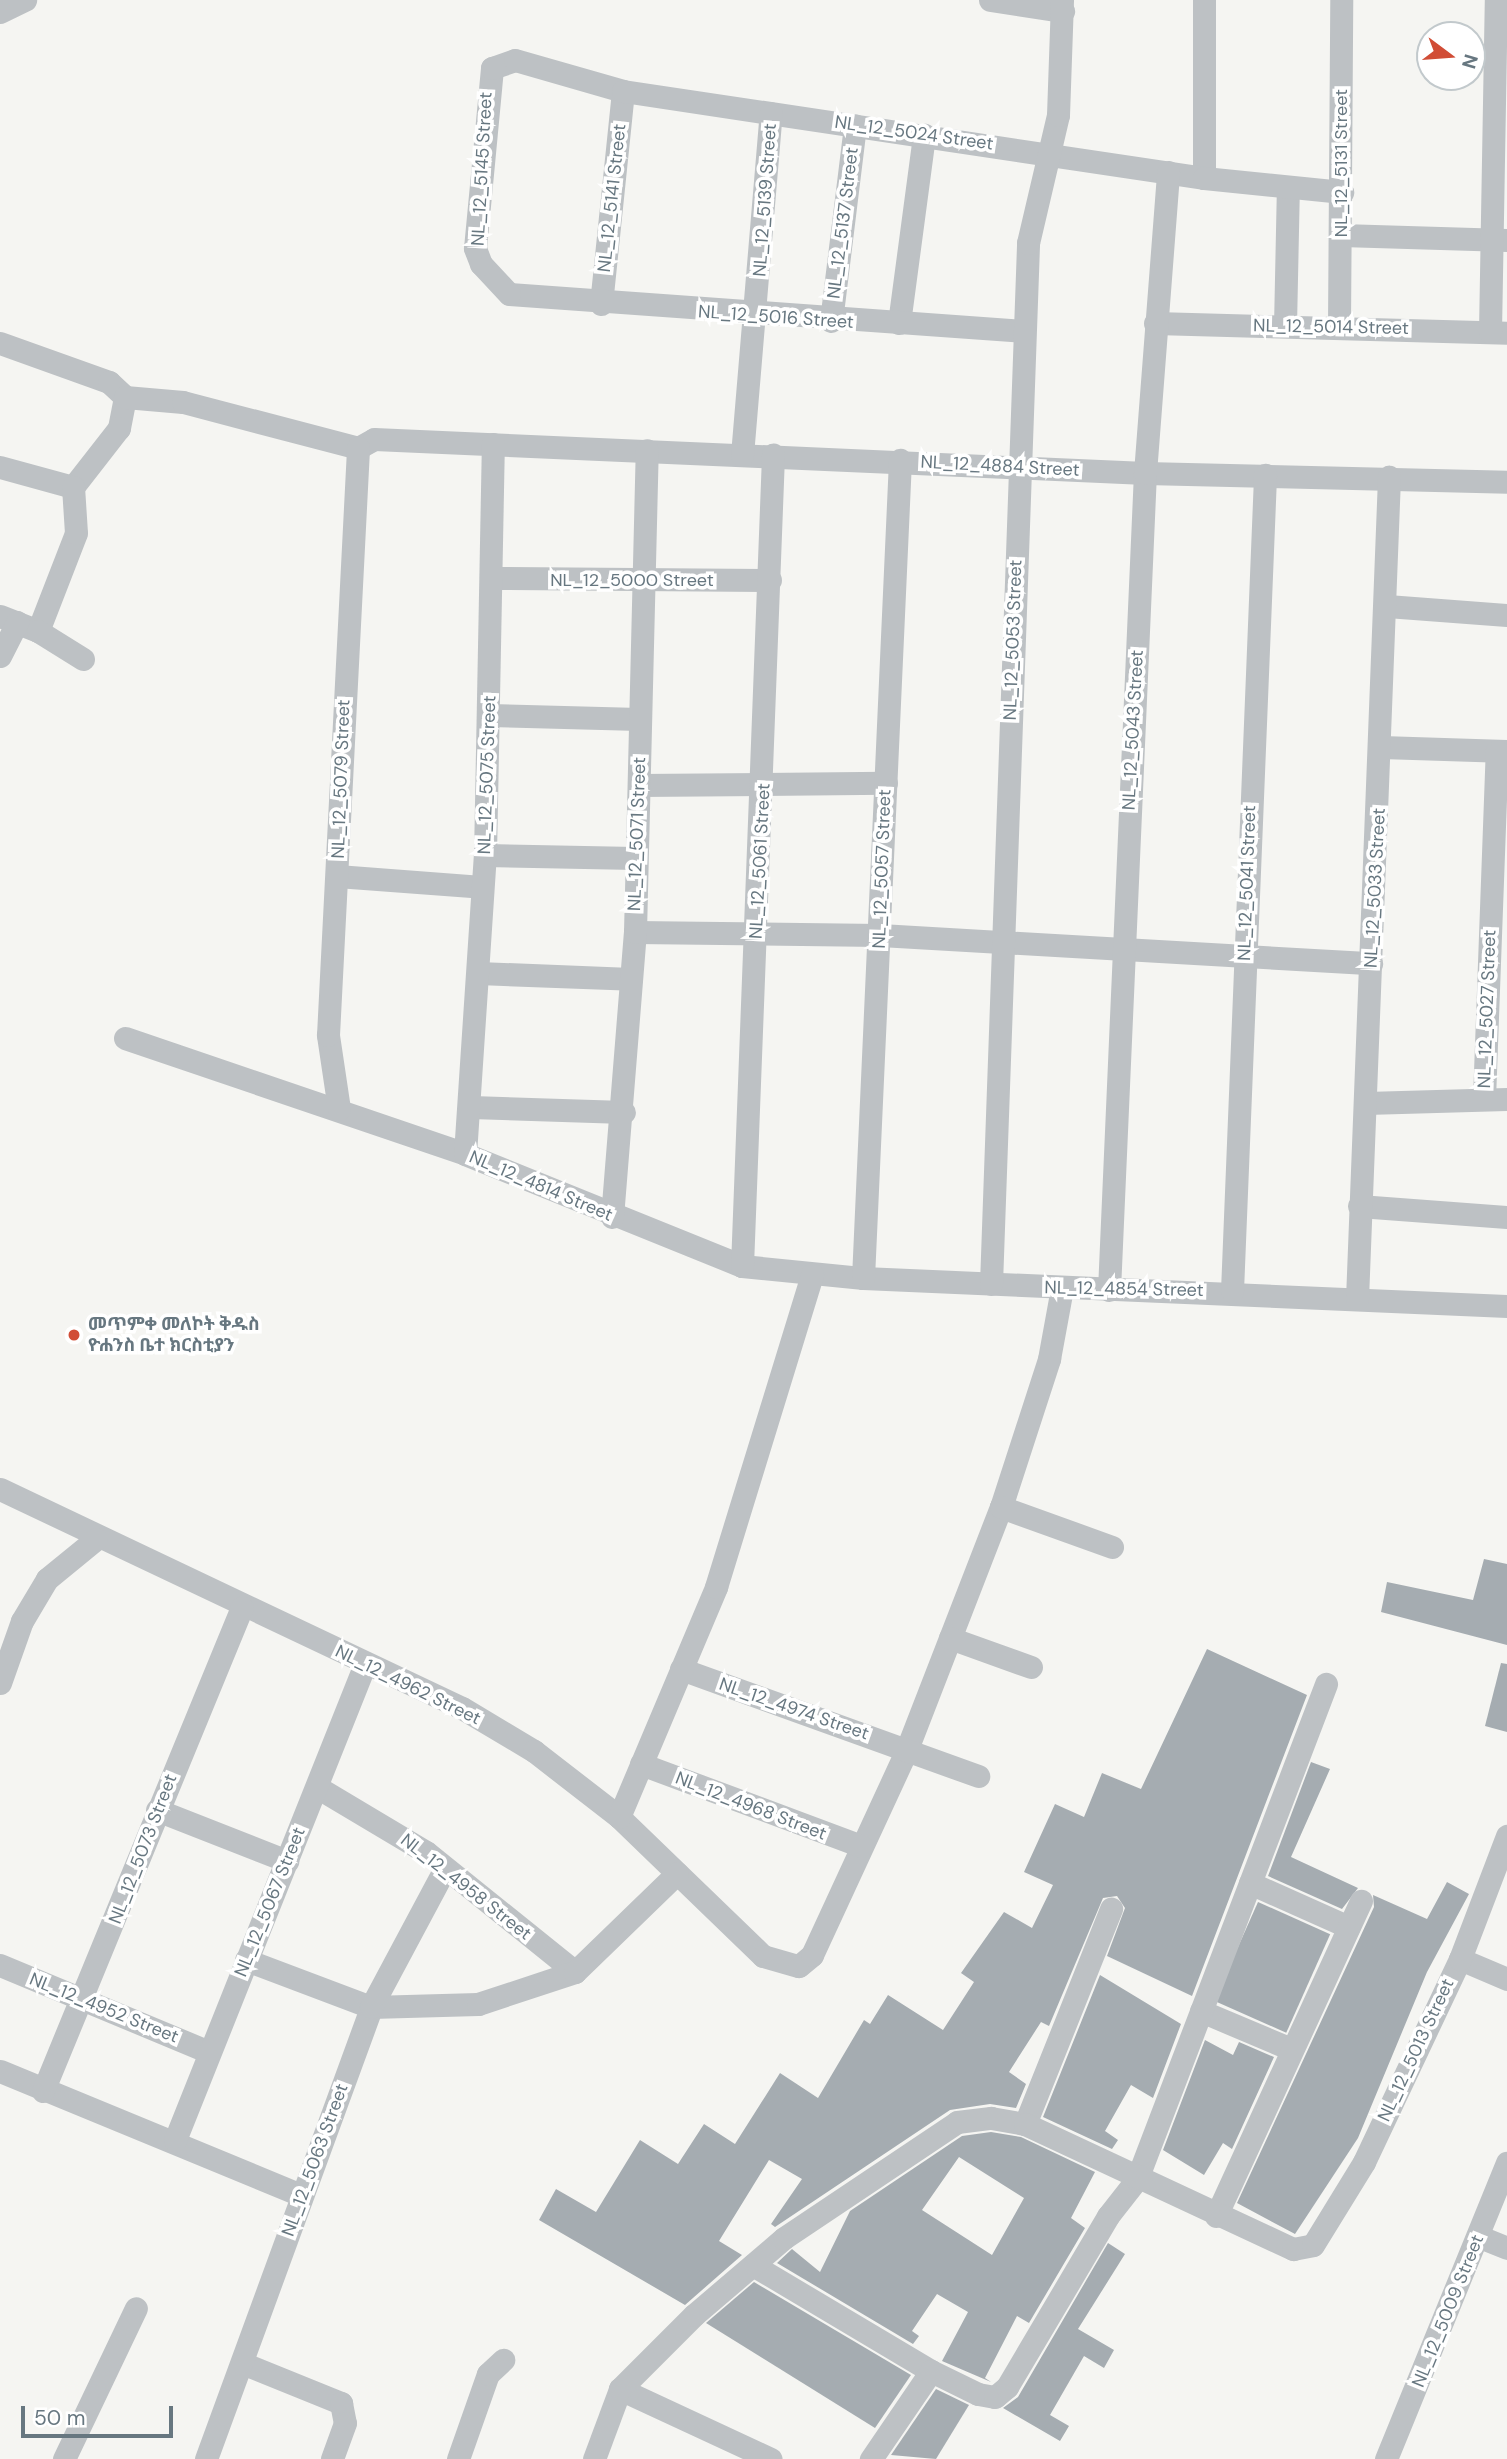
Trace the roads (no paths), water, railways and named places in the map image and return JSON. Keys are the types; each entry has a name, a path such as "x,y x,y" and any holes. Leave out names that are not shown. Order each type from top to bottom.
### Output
{"street":[{"path":"0,12 25,0"},
{"path":"990,0 1062,6"},
{"path":"1203,0 1204,178"},
{"name":"NL_12_5131 Street","path":"1339,326 1342,192 1341,0"},
{"path":"1496,0 1499,333"},
{"name":"NL_12_5053 Street","path":"991,1284 1028,243 1058,115 1062,6"},
{"name":"NL_12_5145 Street","path":"528,298 509,294 491,278 475,248 492,68 515,60 623,91"},
{"name":"NL_12_5024 Street","path":"623,91 1049,152 1204,178 1342,192"},
{"name":"NL_12_5141 Street","path":"601,304 623,91"},
{"name":"NL_12_5139 Street","path":"742,455 757,316 771,113"},
{"name":"NL_12_5137 Street","path":"831,321 855,125"},
{"path":"899,323 924,135"},
{"name":"NL_12_5043 Street","path":"1109,1290 1145,473 1168,172"},
{"path":"1285,326 1288,188"},
{"path":"1341,235 1499,240"},
{"name":"NL_12_5016 Street","path":"528,298 831,321 1024,331"},
{"name":"NL_12_5014 Street","path":"1155,323 1339,326 1499,333"},
{"path":"0,344 109,382 125,397 183,402 358,448"},
{"path":"0,656 76,533 73,487 119,428 125,397"},
{"name":"NL_12_4884 Street","path":"358,448 374,439 900,460 1145,473 1507,482"},
{"name":"NL_12_5075 Street","path":"466,1154 485,855 494,578 493,444"},
{"name":"NL_12_5079 Street","path":"339,1109 328,1035 358,448"},
{"name":"NL_12_5071 Street","path":"612,1217 624,1112 635,932 639,719 646,581 647,450"},
{"name":"NL_12_5061 Street","path":"742,1266 764,785 773,455"},
{"name":"NL_12_5057 Street","path":"863,1278 900,460"},
{"path":"0,467 73,487"},
{"name":"NL_12_5041 Street","path":"1232,1291 1265,475"},
{"name":"NL_12_5033 Street","path":"1357,1299 1387,606 1389,477"},
{"name":"NL_12_5000 Street","path":"494,578 770,580"},
{"path":"1387,606 1507,615"},
{"path":"19,623 83,659"},
{"path":"489,715 639,719"},
{"path":"1381,747 1502,751"},
{"name":"NL_12_5027 Street","path":"1495,1099 1502,751"},
{"path":"639,785 886,783"},
{"path":"485,855 635,858"},
{"path":"337,876 482,887"},
{"path":"635,932 880,935 1123,946 1244,958 1371,964"},
{"path":"478,973 631,979"},
{"name":"NL_12_4814 Street","path":"125,1038 466,1154 612,1217 742,1266"},
{"path":"1366,1102 1495,1099"},
{"path":"471,1107 624,1112"},
{"path":"1359,1206 1507,1217"},
{"name":"NL_12_4854 Street","path":"742,1266 863,1278 1109,1290 1232,1291 1507,1306"},
{"path":"619,1817 681,1669 748,1493 812,1274"},
{"path":"861,1846 907,1749 1000,1507 1049,1359 1062,1288"},
{"name":"NL_12_4962 Street","path":"0,1489 96,1539 365,1664 522,1744 619,1817 763,1956 780,1965 799,1966 812,1955 861,1846"},
{"path":"1000,1507 1112,1547"},
{"path":"0,1683 22,1621 47,1579 96,1539"},
{"name":"NL_12_5073 Street","path":"43,2091 85,2000 157,1810 242,1607"},
{"path":"950,1638 1031,1667"},
{"name":"NL_12_5067 Street","path":"175,2140 207,2051 287,1861 365,1664"},
{"name":"NL_12_4974 Street","path":"681,1669 978,1776"},
{"path":"753,2265 931,2371 978,2394 995,2397 1007,2387 1108,2216 1137,2179 1325,1684"},
{"name":"NL_12_4968 Street","path":"641,1764 861,1846"},
{"name":"NL_12_4958 Street","path":"317,1787 426,1852 444,1870 575,1972"},
{"path":"157,1810 287,1861"},
{"name":"NL_12_5013 Street","path":"1216,2216 1303,2251 1313,2245 1364,2162 1460,1959 1506,1843"},
{"name":"NL_12_5063 Street","path":"206,2459 242,2363 299,2194 371,2007 444,1870"},
{"path":"246,1960 371,2007 478,2004 575,1972 677,1873"},
{"path":"1250,1882 1349,1927"},
{"path":"594,2459 620,2389 753,2265 957,2122 991,2118 1025,2124 1216,2216 1361,1902"},
{"path":"1025,2124 1111,1909"},
{"path":"1460,1959 1507,1979"},
{"name":"NL_12_4952 Street","path":"0,1965 207,2051"},
{"path":"1201,2011 1291,2049"},
{"path":"0,2071 43,2091 175,2140 299,2194"},
{"name":"NL_12_5009 Street","path":"1386,2459 1480,2237 1507,2163"},
{"path":"1480,2237 1507,2248"},
{"path":"64,2459 136,2308"},
{"path":"458,2459 488,2374 503,2360"},
{"path":"242,2363 341,2403 345,2423 332,2459"},
{"path":"871,2459 931,2371"},
{"path":"620,2389 733,2450 771,2459"}],"place":[{"name":"መጥምቀ መለኮት ቅዱስ ዮሐንስ ቤተ ክርስቲያን","path":"74,1335"}]}
